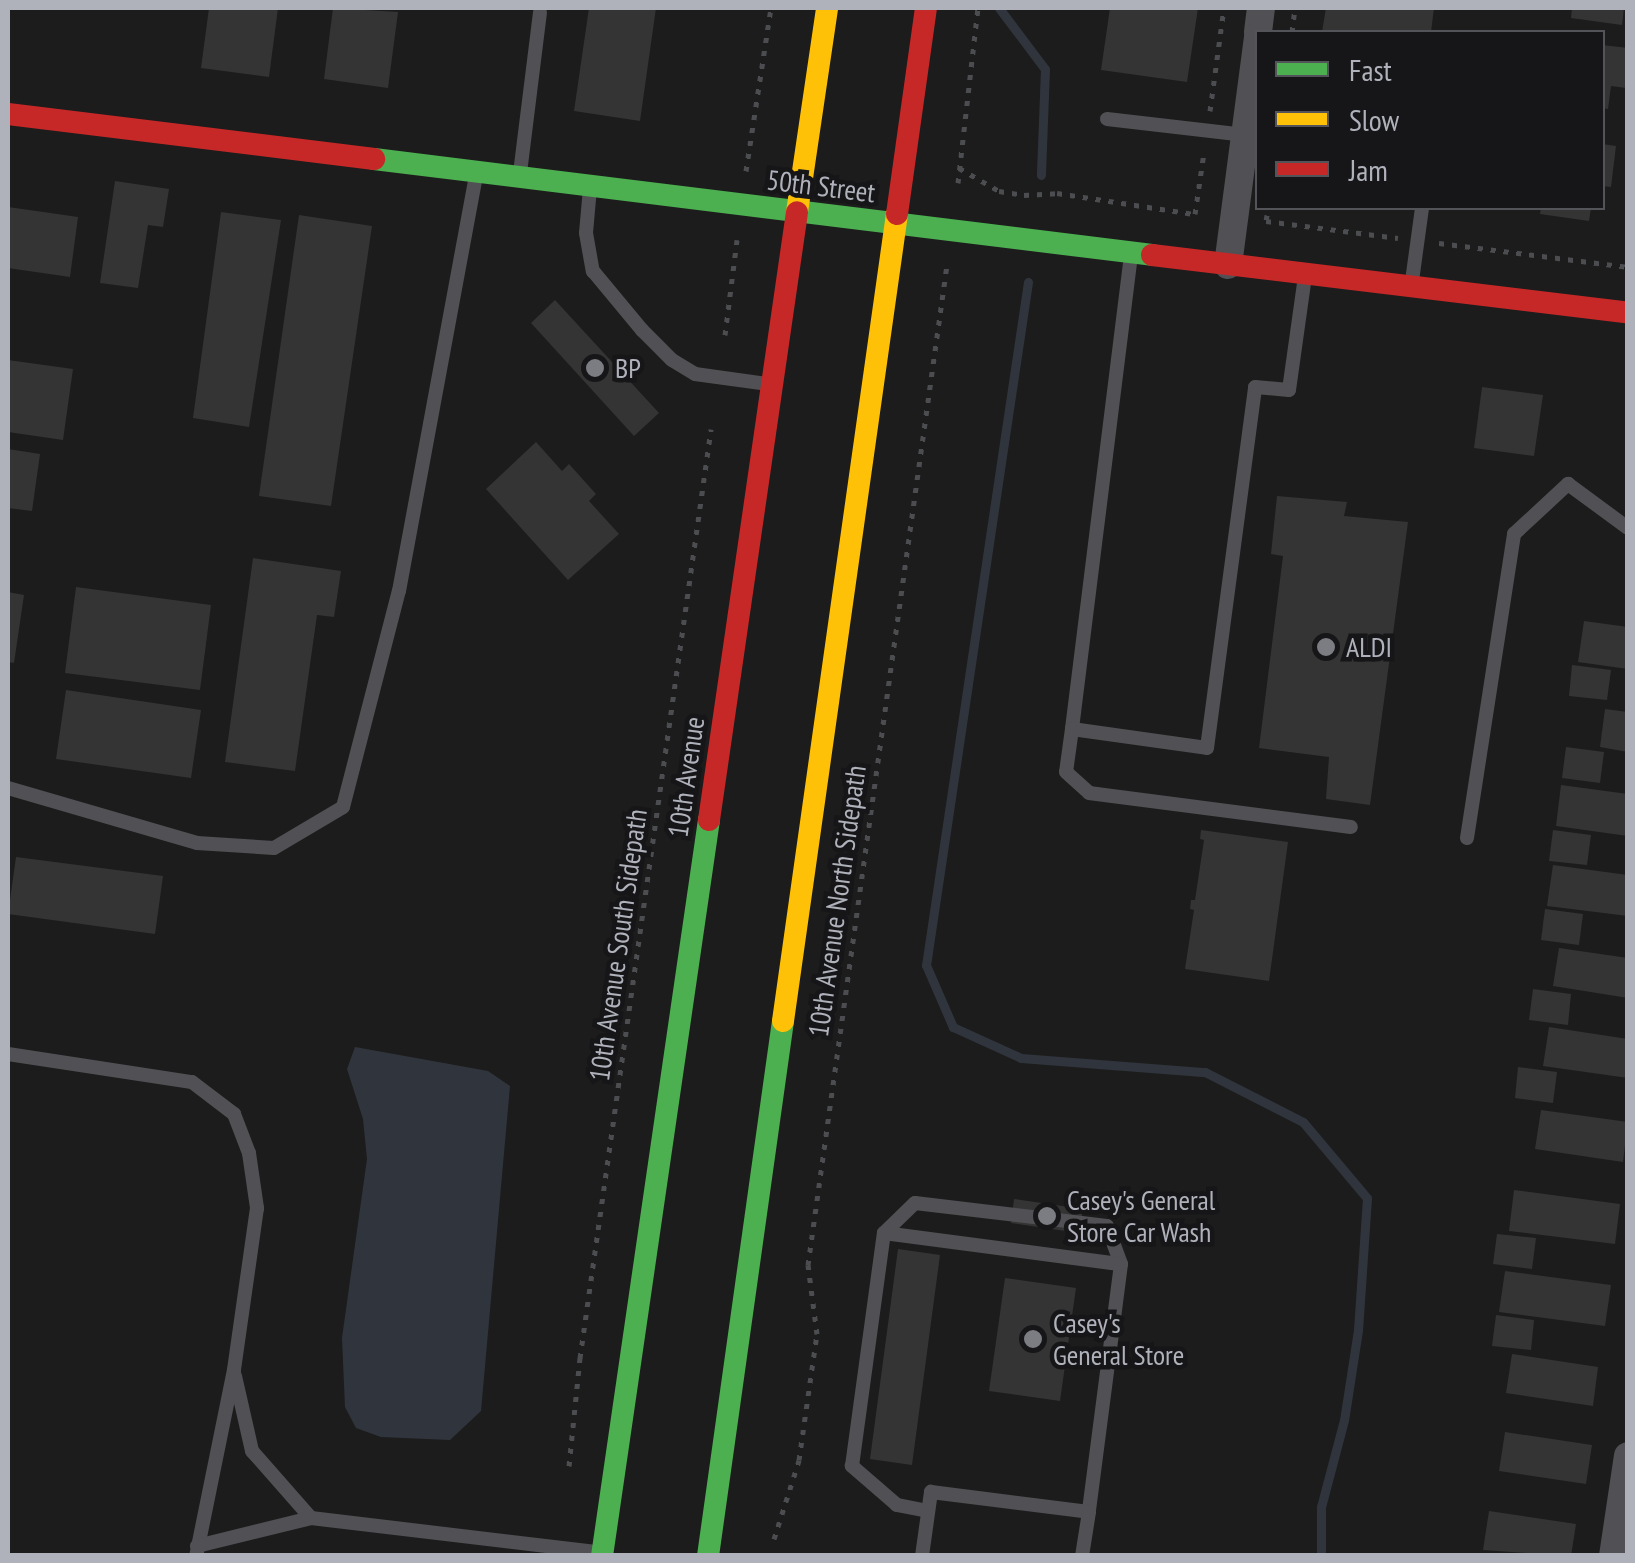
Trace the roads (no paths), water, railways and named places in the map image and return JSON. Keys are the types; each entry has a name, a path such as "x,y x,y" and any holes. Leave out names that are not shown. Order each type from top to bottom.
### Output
{"main road":[{"name":"10th Avenue","path":"609,1555 827,8"},
{"path":"708,1556 926,8"},
{"name":"50th Street","path":"8,114 1131,255 1628,313"}],"street":[{"path":"1228,265 1254,92"},
{"path":"1614,1556 1628,1456"}],"lane":[{"path":"520,179 540,12"},
{"path":"1107,119 1245,135"},
{"path":"8,788 197,844 274,848 342,807 399,591 476,173"},
{"path":"590,188 586,234 593,271 642,330 672,360 695,374 774,385"},
{"path":"1411,288 1422,210"},
{"path":"1131,255 1066,772 1089,792 1351,827"},
{"path":"1072,729 1207,748 1256,386 1289,390 1305,276"},
{"path":"1467,838 1514,534 1568,484 1628,528"},
{"path":"8,1054 192,1082 234,1114 249,1152 257,1208 234,1370 197,1551 311,1518 609,1555"},
{"path":"928,1510 897,1505 852,1466 884,1233 915,1203 1107,1226 1121,1264 1082,1556"},
{"path":"884,1233 1121,1264"},
{"path":"234,1370 252,1451 311,1518"},
{"path":"922,1556 931,1492 1089,1512"}],"waterway":[{"path":"999,8 1045,69 1041,175"},
{"path":"1028,282 926,965 953,1027 1021,1058 1205,1072 1303,1122 1367,1198 1358,1330 1344,1420 1321,1507 1321,1556"}],"place":[{"name":"BP","path":"595,368"},
{"name":"ALDI","path":"1326,647"},
{"name":"Casey's General Store Car Wash","path":"1047,1216"},
{"name":"Casey's General Store","path":"1033,1339"}]}
